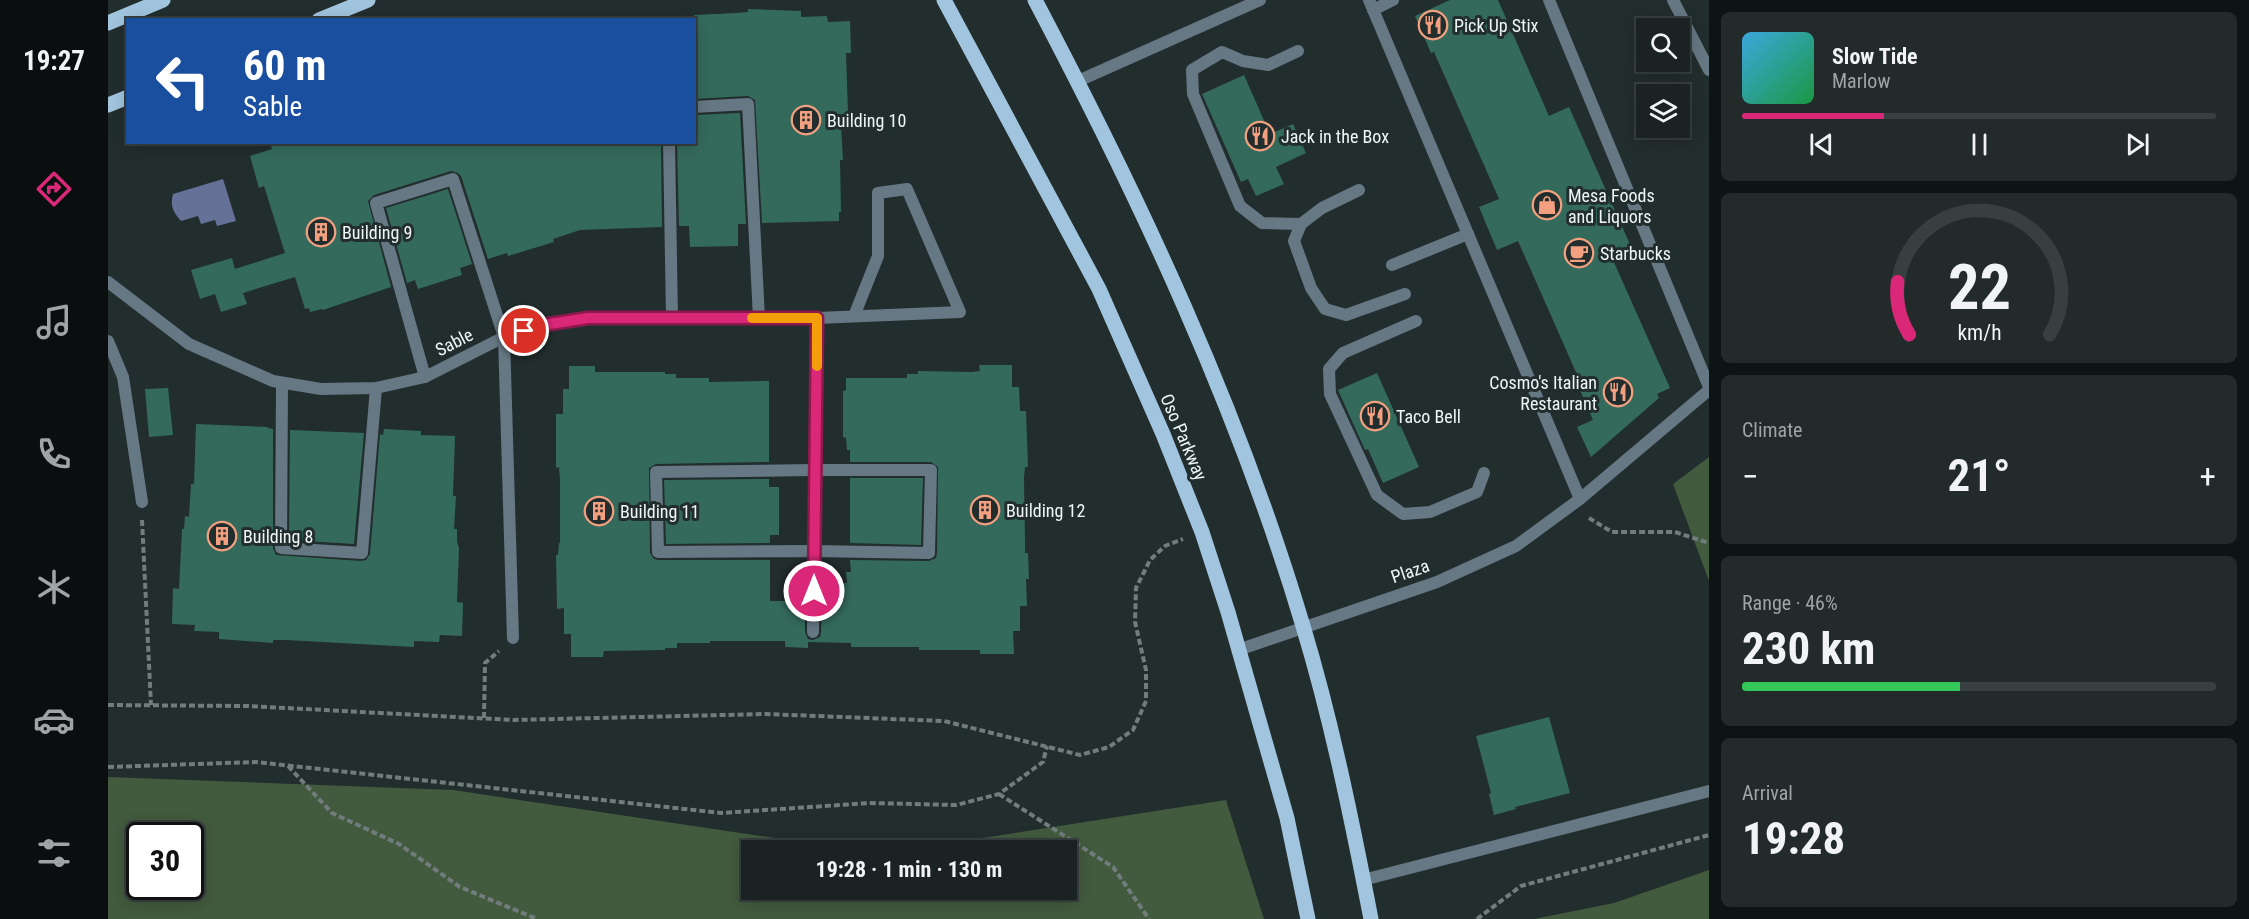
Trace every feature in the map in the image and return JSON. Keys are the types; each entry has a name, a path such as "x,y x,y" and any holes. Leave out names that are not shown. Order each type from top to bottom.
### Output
{"main road":[{"path":"108,23 163,0"},
{"path":"324,18 368,0"},
{"name":"Oso Parkway","path":"944,0 1099,289 1163,434 1202,532 1287,818 1308,919"},
{"path":"1035,0 1078,81 1158,248 1230,411 1304,626 1346,792 1371,919"},
{"path":"108,105 126,98"}],"street":[{"path":"1078,81 1246,3 1260,0"},
{"path":"1393,0 1371,5 1468,234 1575,503"},
{"path":"1549,0 1709,389"},
{"path":"1673,0 1709,70"},
{"path":"1298,51 1268,65 1243,61 1222,52 1192,70 1192,78 1193,94 1240,206 1262,223 1301,224"},
{"path":"696,107 748,104 759,318"},
{"path":"669,144 672,318"},
{"path":"425,377 376,203 453,179 504,337 513,639"},
{"name":"Sable","path":"108,282 189,344 273,381 321,390 376,388 425,377 504,337 543,325 588,318 817,318 960,312 907,189 878,194 878,256 854,316"},
{"path":"1359,190 1322,208 1301,224 1294,241 1311,288 1325,309 1346,315 1405,294"},
{"path":"1392,266 1468,234"},
{"path":"813,632 817,318"},
{"path":"1416,321 1342,353 1329,369 1330,394 1377,495 1403,514 1430,512 1477,492 1484,473"},
{"path":"108,341 123,377 142,502"},
{"path":"282,383 281,548 362,553 376,388"},
{"name":"Plaza","path":"1238,650 1437,582 1516,546 1575,503 1709,389"},
{"path":"815,470 931,470 929,553 658,552 656,472 815,470"},
{"path":"1363,880 1709,792"}],"path":[{"path":"142,502 151,705"},
{"path":"1575,503 1612,532 1675,532 1709,543"},
{"path":"108,705 248,706 484,718 766,714 944,720 1080,755 1109,747 1133,730 1146,702 1146,670 1135,622 1136,588 1150,560 1165,546 1202,532"},
{"path":"484,718 485,663 513,639"},
{"path":"108,767 256,762 721,813 870,803 956,805 999,794 1043,762 1047,746"},
{"path":"287,765 332,813 399,844 460,886 537,919"},
{"path":"999,794 1113,867 1149,919"},
{"path":"1477,919 1521,886 1709,835"}],"green space":[{"path":"1709,457 1709,581 1673,484"},
{"path":"108,777 453,790 788,840 741,840 741,900 1077,900 1077,840 969,840 1226,800 1264,919 108,919"},
{"path":"1709,870 1709,919 1534,919 1614,903"}],"water":[{"path":"223,179 236,221 217,226 215,220 201,224 198,216 181,221 173,209 173,194"}],"building":[{"path":"1450,0 1498,0 1549,116 1569,107 1633,251 1613,260 1670,388 1657,394 1659,398 1591,457 1577,427 1593,420 1580,390 1583,388 1518,241 1497,250 1479,207 1499,199 1434,52 1431,53 1415,16"},
{"name":"Building 10","path":"748,9 801,11 801,17 827,16 828,22 850,21 851,53 846,53 848,114 844,114 845,127 841,127 843,160 840,160 841,212 839,212 839,221 762,223 755,100 748,96 696,99 696,18 694,15 748,12"},
{"name":"Jack in the Box","path":"1244,75 1270,134 1293,124 1306,153 1276,167 1284,184 1256,196 1248,179 1241,182 1202,94"},
{"path":"740,113 746,224 738,224 738,246 690,247 689,226 679,226 677,144 696,144 696,115"},
{"path":"271,144 661,144 662,227 580,230 553,239 554,242 508,256 507,253 488,259 461,176 451,171 374,195 368,201 391,287 323,310 310,312 309,308 305,309 295,277 243,293 247,304 221,312 215,294 200,299 191,270 232,258 235,269 285,253 264,186 259,188 250,156 272,149"},
{"path":"448,189 472,264 460,268 462,275 418,289 415,280 407,283 386,208"},
{"path":"979,365 1012,365 1012,387 1019,387 1020,411 1026,411 1028,467 1025,467 1024,478 1025,553 1028,553 1029,579 1026,579 1027,606 1020,606 1020,631 1013,631 1014,654 980,654 980,650 919,650 919,647 851,647 851,643 808,642 808,648 785,647 785,641 710,641 710,643 677,643 677,648 665,648 665,650 604,651 603,657 571,657 571,634 564,634 564,608 557,609 556,555 558,555 560,543 560,480 559,467 556,468 556,414 563,414 563,389 569,389 569,366 595,366 595,372 665,372 665,374 676,374 676,378 709,378 709,382 769,381 769,462 656,464 649,468 650,553 654,559 658,560 770,560 770,601 805,601 805,632 808,639 813,640 820,637 821,633 822,601 844,600 846,572 851,572 850,560 929,561 936,558 937,553 938,467 931,462 850,462 850,450 847,450 846,438 843,437 843,391 846,390 846,378 907,378 907,374 918,374 918,371 972,372 980,371"},
{"name":"Taco Bell","path":"1377,373 1419,467 1383,483 1368,449 1365,450 1338,390"},
{"path":"168,388 173,435 149,437 145,389"},
{"name":"Building 8","path":"196,424 273,429 273,548 276,555 361,561 366,560 370,554 380,434 383,435 384,429 421,431 421,435 455,436 454,529 457,529 459,548 457,602 463,603 462,636 440,635 439,642 414,641 414,647 286,640 273,640 273,643 219,639 219,632 194,631 195,625 172,624 173,588 179,589 182,529 184,529 185,516 189,517 191,484 194,484"},
{"path":"290,430 364,433 354,544 289,540"},
{"path":"850,478 923,478 921,545 850,543"},
{"path":"769,479 769,487 779,487 779,535 770,535 770,543 666,544 664,480"},
{"path":"1549,717 1570,793 1515,807 1516,809 1494,815 1489,794 1491,793 1476,736"}],"slow traffic":[{"path":"752,318 817,318 817,366"}],"place":[{"name":"Pick Up Stix","path":"1433,25"},
{"name":"Building 10","path":"806,120"},
{"name":"Jack in the Box","path":"1260,136"},
{"name":"Mesa Foods and Liquors","path":"1547,205"},
{"name":"Building 9","path":"321,232"},
{"name":"Starbucks","path":"1579,253"},
{"name":"Cosmo's Italian Restaurant","path":"1618,392"},
{"name":"Taco Bell","path":"1375,416"},
{"name":"Building 12","path":"985,510"},
{"name":"Building 11","path":"599,511"},
{"name":"Building 8","path":"222,536"}],"route":[{"path":"524,331 543,325 588,318 817,318 814,591"}]}
